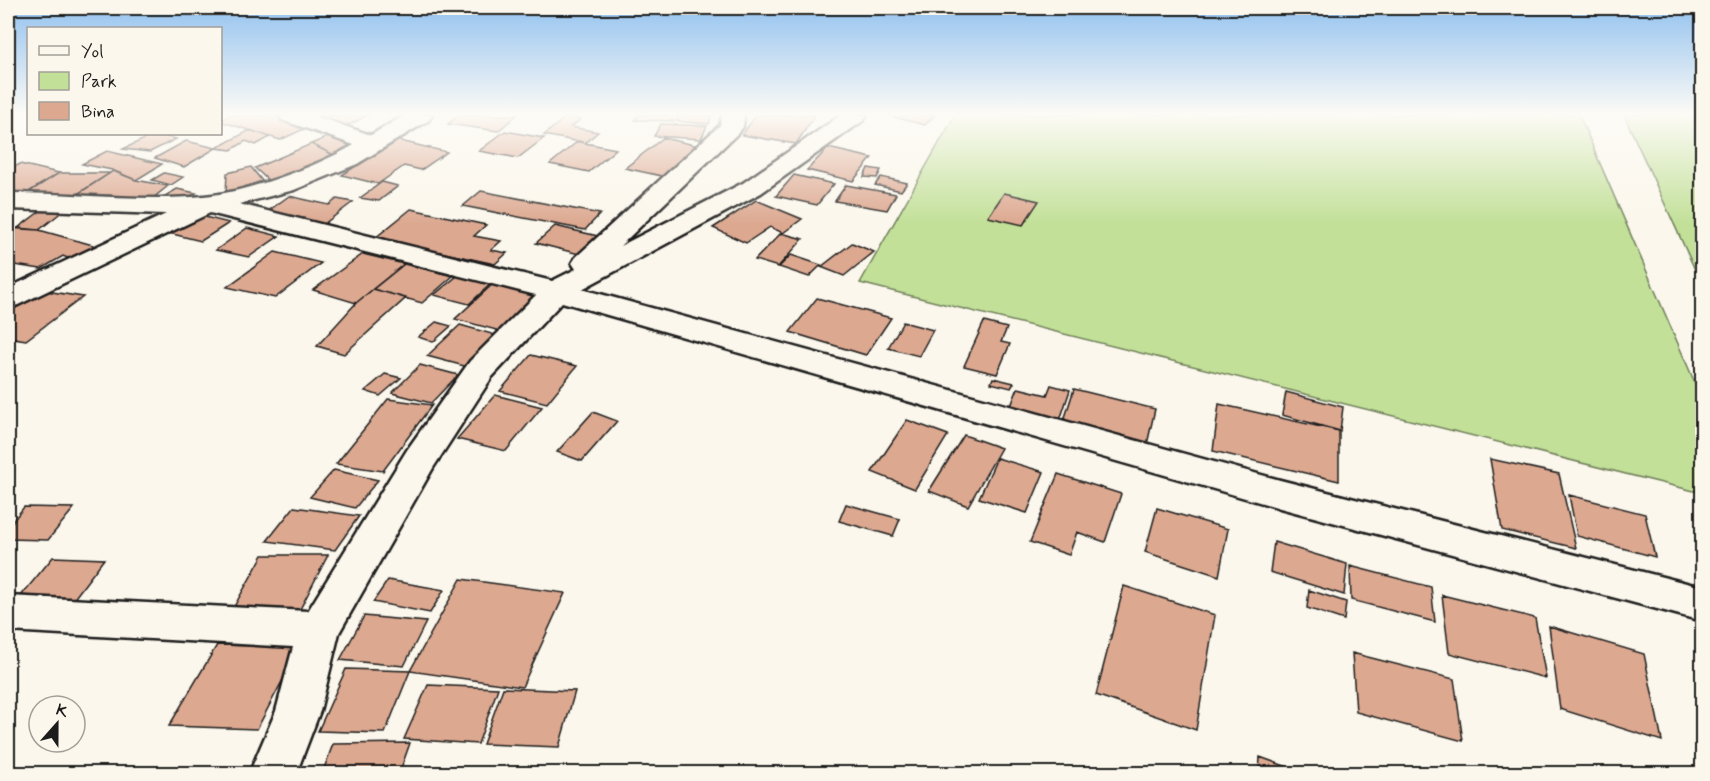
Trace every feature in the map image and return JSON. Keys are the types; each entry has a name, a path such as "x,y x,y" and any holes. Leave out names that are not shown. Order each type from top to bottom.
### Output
{"street":[{"path":"8,201 176,206 207,204 285,185 362,151"},
{"path":"272,774 298,711 319,630 420,459 481,369 556,291 705,151"},
{"path":"556,291 752,188 804,151"},
{"path":"8,299 207,204 556,291 1280,494 1702,604"},
{"path":"8,273 41,283"},
{"path":"8,613 319,630"}],"green space":[{"path":"934,151 1595,151 1695,383 1702,389 1702,493 860,283"},
{"path":"1641,151 1702,151 1702,285"}],"building":[{"path":"109,151 162,164 136,180 112,170 82,164"},
{"path":"167,151 210,151 184,167 155,158"},
{"path":"294,151 327,151 334,155 270,182 255,168"},
{"path":"327,151 341,151 334,155"},
{"path":"378,151 447,152 421,170 404,166 378,184 342,175"},
{"path":"481,151 527,151 518,158"},
{"path":"565,151 613,151 589,172 550,164"},
{"path":"646,151 693,151 666,177 625,168"},
{"path":"825,151 843,151 872,158 853,181 807,170"},
{"path":"20,164 59,173 24,195 8,193 8,170"},
{"path":"251,167 262,181 226,193 227,173"},
{"path":"868,168 881,170 877,178 864,177"},
{"path":"113,171 136,180 168,186 148,202 73,197"},
{"path":"59,173 110,173 73,197 24,195"},
{"path":"164,173 183,177 171,185 152,180"},
{"path":"794,175 834,184 817,205 776,196"},
{"path":"881,177 907,183 901,191 875,185"},
{"path":"382,182 398,186 379,201 360,198"},
{"path":"846,185 896,194 887,210 835,201"},
{"path":"177,189 196,193 184,200 165,196"},
{"path":"481,191 600,214 585,230 463,206"},
{"path":"1004,193 1039,201 1023,225 988,217"},
{"path":"289,196 329,205 337,199 353,202 320,227 264,214"},
{"path":"756,200 802,219 783,233 770,227 746,243 713,228"},
{"path":"47,206 68,207 39,230 18,228"},
{"path":"411,209 486,225 474,236 501,241 491,250 507,253 495,264 375,238"},
{"path":"189,213 229,223 201,241 160,231"},
{"path":"555,226 602,237 583,255 536,243"},
{"path":"8,228 39,230 100,247 75,261 63,256 41,269 8,264"},
{"path":"247,228 279,236 249,257 216,250"},
{"path":"781,233 803,239 778,267 755,260"},
{"path":"852,243 874,252 844,276 821,267"},
{"path":"275,252 321,263 275,298 227,287"},
{"path":"363,254 404,264 356,303 313,290"},
{"path":"791,255 821,265 809,277 779,267"},
{"path":"404,264 453,276 422,303 373,289"},
{"path":"462,272 495,280 469,304 434,295"},
{"path":"495,282 538,293 500,331 455,319"},
{"path":"373,289 406,298 344,354 317,346 356,303"},
{"path":"40,290 83,297 26,340 8,337 8,314"},
{"path":"817,298 891,318 866,355 790,332"},
{"path":"436,322 451,326 433,342 418,337"},
{"path":"903,322 933,330 919,356 888,348"},
{"path":"984,322 1007,328 1001,342 1010,344 997,374 964,366"},
{"path":"460,325 499,336 468,367 427,356"},
{"path":"531,355 577,366 547,403 500,391"},
{"path":"420,365 458,375 431,403 392,393"},
{"path":"385,374 401,378 380,396 365,391"},
{"path":"993,378 1014,383 1011,388 991,383"},
{"path":"1051,385 1070,390 1059,423 1009,411 1018,388 1047,395"},
{"path":"1074,389 1155,409 1146,449 1062,427"},
{"path":"1286,392 1343,407 1340,431 1282,415"},
{"path":"495,395 542,407 506,451 457,439"},
{"path":"388,399 432,405 383,471 336,464"},
{"path":"1219,404 1339,431 1339,481 1213,451"},
{"path":"593,412 617,421 582,461 557,452"},
{"path":"907,420 948,435 915,489 872,472"},
{"path":"964,435 1001,448 968,506 929,491"},
{"path":"997,458 1044,472 1027,513 979,498"},
{"path":"1490,459 1559,474 1576,548 1502,530"},
{"path":"334,470 378,480 355,508 310,497"},
{"path":"1058,474 1121,494 1105,542 1077,532 1069,555 1030,542"},
{"path":"1569,495 1645,514 1655,557 1577,536"},
{"path":"846,504 900,519 893,536 839,521"},
{"path":"24,507 74,508 48,540 8,539 8,527"},
{"path":"294,507 359,516 335,550 267,541"},
{"path":"1157,508 1228,529 1219,576 1145,552"},
{"path":"1274,542 1347,564 1344,595 1270,572"},
{"path":"263,555 328,555 298,613 231,612"},
{"path":"53,557 104,559 64,612 10,609"},
{"path":"1350,566 1431,587 1435,622 1351,600"},
{"path":"461,579 565,593 522,687 410,671"},
{"path":"388,580 444,590 430,613 373,602"},
{"path":"1124,586 1215,615 1196,730 1096,695"},
{"path":"1309,590 1346,602 1344,620 1307,608"},
{"path":"1442,595 1535,618 1546,678 1449,653"},
{"path":"364,616 426,622 404,666 340,660"},
{"path":"1549,626 1644,654 1662,741 1560,709"},
{"path":"217,645 300,647 257,729 169,726"},
{"path":"1352,653 1454,679 1463,741 1356,712"},
{"path":"346,669 410,671 385,733 318,731"},
{"path":"428,685 498,688 478,744 404,739"},
{"path":"503,688 575,691 559,747 483,744"},
{"path":"410,743 399,774 322,774 333,744"},
{"path":"1260,757 1307,774 1259,774"}]}
